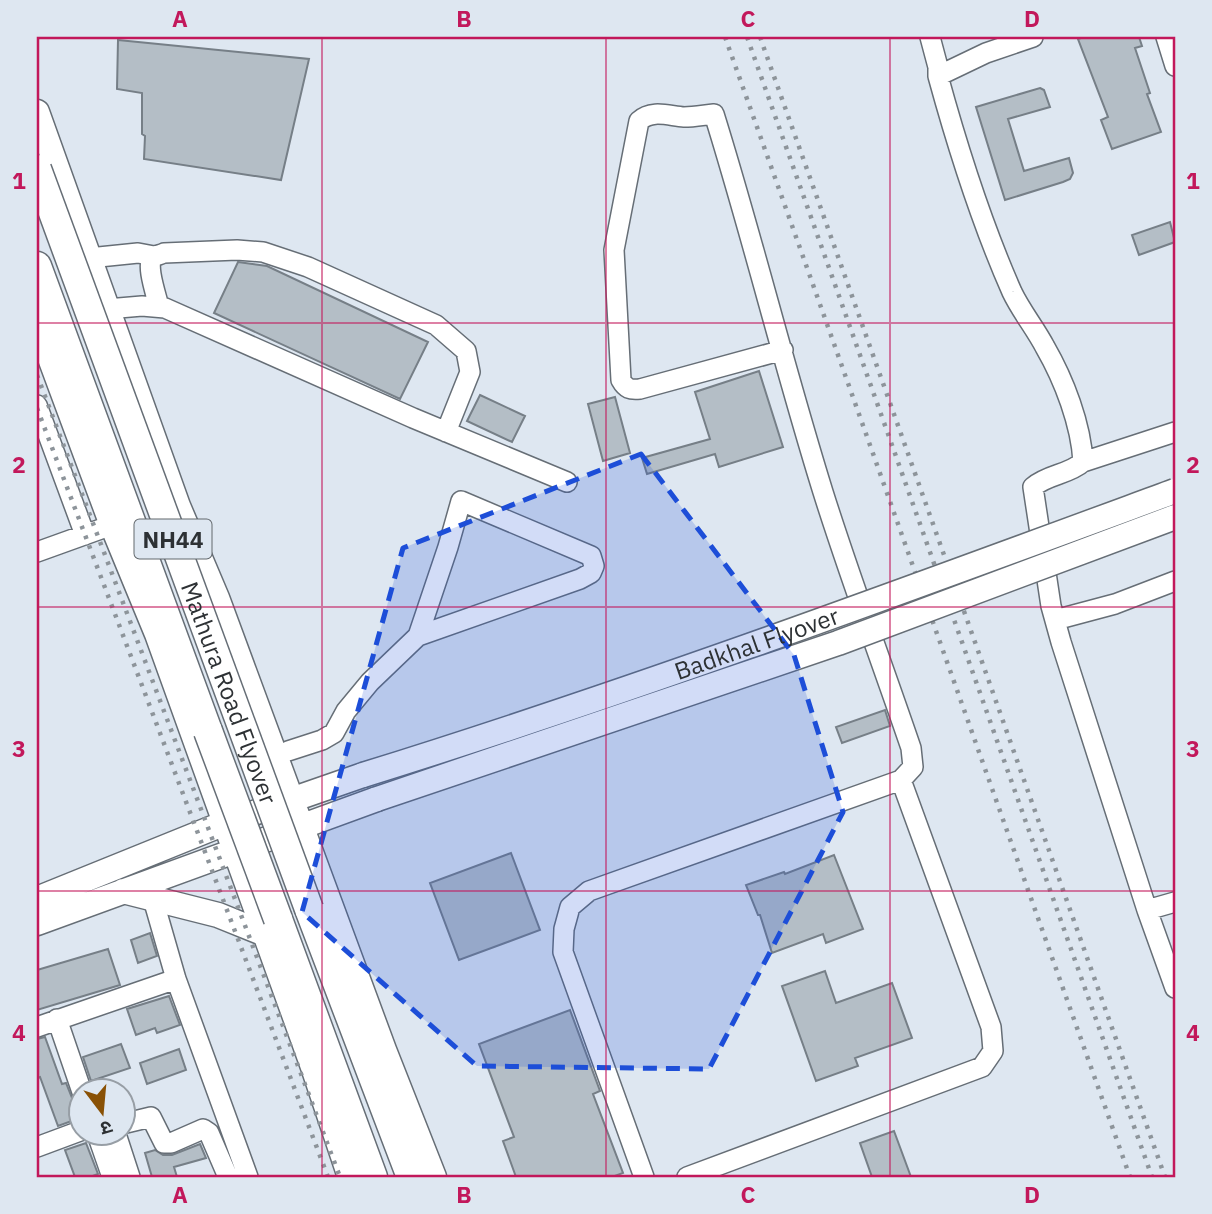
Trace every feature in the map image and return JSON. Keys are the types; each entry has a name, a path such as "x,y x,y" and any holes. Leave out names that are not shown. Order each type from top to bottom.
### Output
{"highway":[{"name":"Mathura Road Flyover","path":"37,169 311,914 411,1177"},
{"name":"Mathura Road Flyover","path":"37,266 373,1177"}],"main road":[{"path":"37,112 178,506 217,598 317,871 434,1177"},
{"path":"37,323 112,525 157,634 350,1177"},
{"name":"Badkhal Flyover","path":"37,898 225,823 752,646 1175,491"},
{"name":"Badkhal Flyover","path":"37,923 377,799 838,643 1175,517"},
{"path":"217,598 249,645 293,764 302,779 316,784 335,785"},
{"path":"198,750 211,756 225,755 237,750 256,738 262,719"},
{"path":"254,904 270,885 285,877 309,876 317,871 330,831 347,810"},
{"path":"123,891 218,915 265,934"}],"street":[{"path":"930,37 938,67 937,76 952,128 990,240 1013,295 1046,348 1067,393 1083,462"},
{"path":"937,76 978,57 1033,37"},
{"path":"1166,37 1175,66"},
{"path":"644,1177 563,952 564,929 570,907 589,891 901,780 913,767 911,748 824,493 783,350 714,114 686,117 663,114 643,117 639,121 614,250 621,380 624,386 631,390 640,389 783,350"},
{"path":"89,258 138,253 154,256 191,251 263,252 308,267 436,325 466,351 470,372 446,432"},
{"path":"154,256 150,260 150,270 159,307"},
{"path":"107,309 159,307 567,482"},
{"path":"37,405 85,535"},
{"path":"1175,432 1083,462 1074,470 1041,480 1033,487 1055,620 1147,910 1175,988"},
{"path":"288,751 322,740 334,733 346,711 370,682 418,636 580,579 594,566 591,556 461,501 418,636"},
{"path":"37,552 112,525"},
{"path":"1055,620 1115,604 1175,581"},
{"path":"687,1177 982,1067 993,1051 991,1027 901,780"},
{"path":"153,898 239,1176"},
{"path":"1147,910 1175,902"},
{"path":"37,1027 176,979"},
{"path":"57,1020 77,1078"},
{"path":"136,1120 151,1116 164,1143 171,1143 203,1129 209,1133 239,1176"},
{"path":"37,1147 66,1136"},
{"path":"102,1148 112,1177"},
{"path":"121,1148 130,1177"}],"highlighted area":[{"path":"641,454 794,655 843,812 709,1069 477,1066 302,912 403,548"}],"building":[{"path":"1139,37 1142,46 1135,48 1150,93 1147,94 1161,132 1112,149 1101,120 1108,117 1078,39"},
{"path":"118,40 309,59 281,180 144,159 142,93 117,89"},
{"path":"1040,88 1044,90 1050,107 1008,119 1024,171 1069,158 1073,173 1070,179 1063,182 1005,200 976,107"},
{"path":"1170,222 1175,242 1139,255 1132,235"},
{"path":"238,262 267,266 428,342 400,399 214,313"},
{"path":"759,371 783,447 719,467 715,454 647,474 642,458 710,439 695,392"},
{"path":"480,395 525,416 512,442 467,421"},
{"path":"615,397 630,453 603,461 588,404"},
{"path":"885,710 890,726 842,743 836,727"},
{"path":"511,853 540,930 459,960 430,883"},
{"path":"834,855 863,929 826,943 823,934 772,953 760,915 746,885 784,872 785,874"},
{"path":"150,933 157,956 138,963 131,940"},
{"path":"108,949 120,985 37,1010 37,970"},
{"path":"825,971 836,1003 892,983 912,1038 855,1058 858,1066 816,1081 782,986"},
{"path":"169,996 180,1025 157,1033 155,1028 136,1035 127,1009"},
{"path":"570,1010 600,1091 593,1094 623,1173 612,1177 516,1177 503,1141 514,1137 479,1044"},
{"path":"45,1037 62,1084 66,1083 66,1123 58,1126 40,1077 37,1078 37,1039"},
{"path":"121,1044 130,1068 100,1078 90,1078 83,1057"},
{"path":"179,1049 186,1070 147,1084 140,1063"},
{"path":"894,1131 911,1177 872,1177 860,1143"},
{"path":"200,1144 206,1158 174,1167 177,1177 152,1177 145,1153 155,1150 163,1155 172,1155"},
{"path":"88,1148 98,1174 75,1177 65,1150"}],"railway":[{"path":"725,37 1130,1177"},
{"path":"747,37 1152,1177"},
{"path":"760,37 1165,1177"},
{"path":"37,375 340,1177"},
{"path":"37,408 328,1177"}]}
